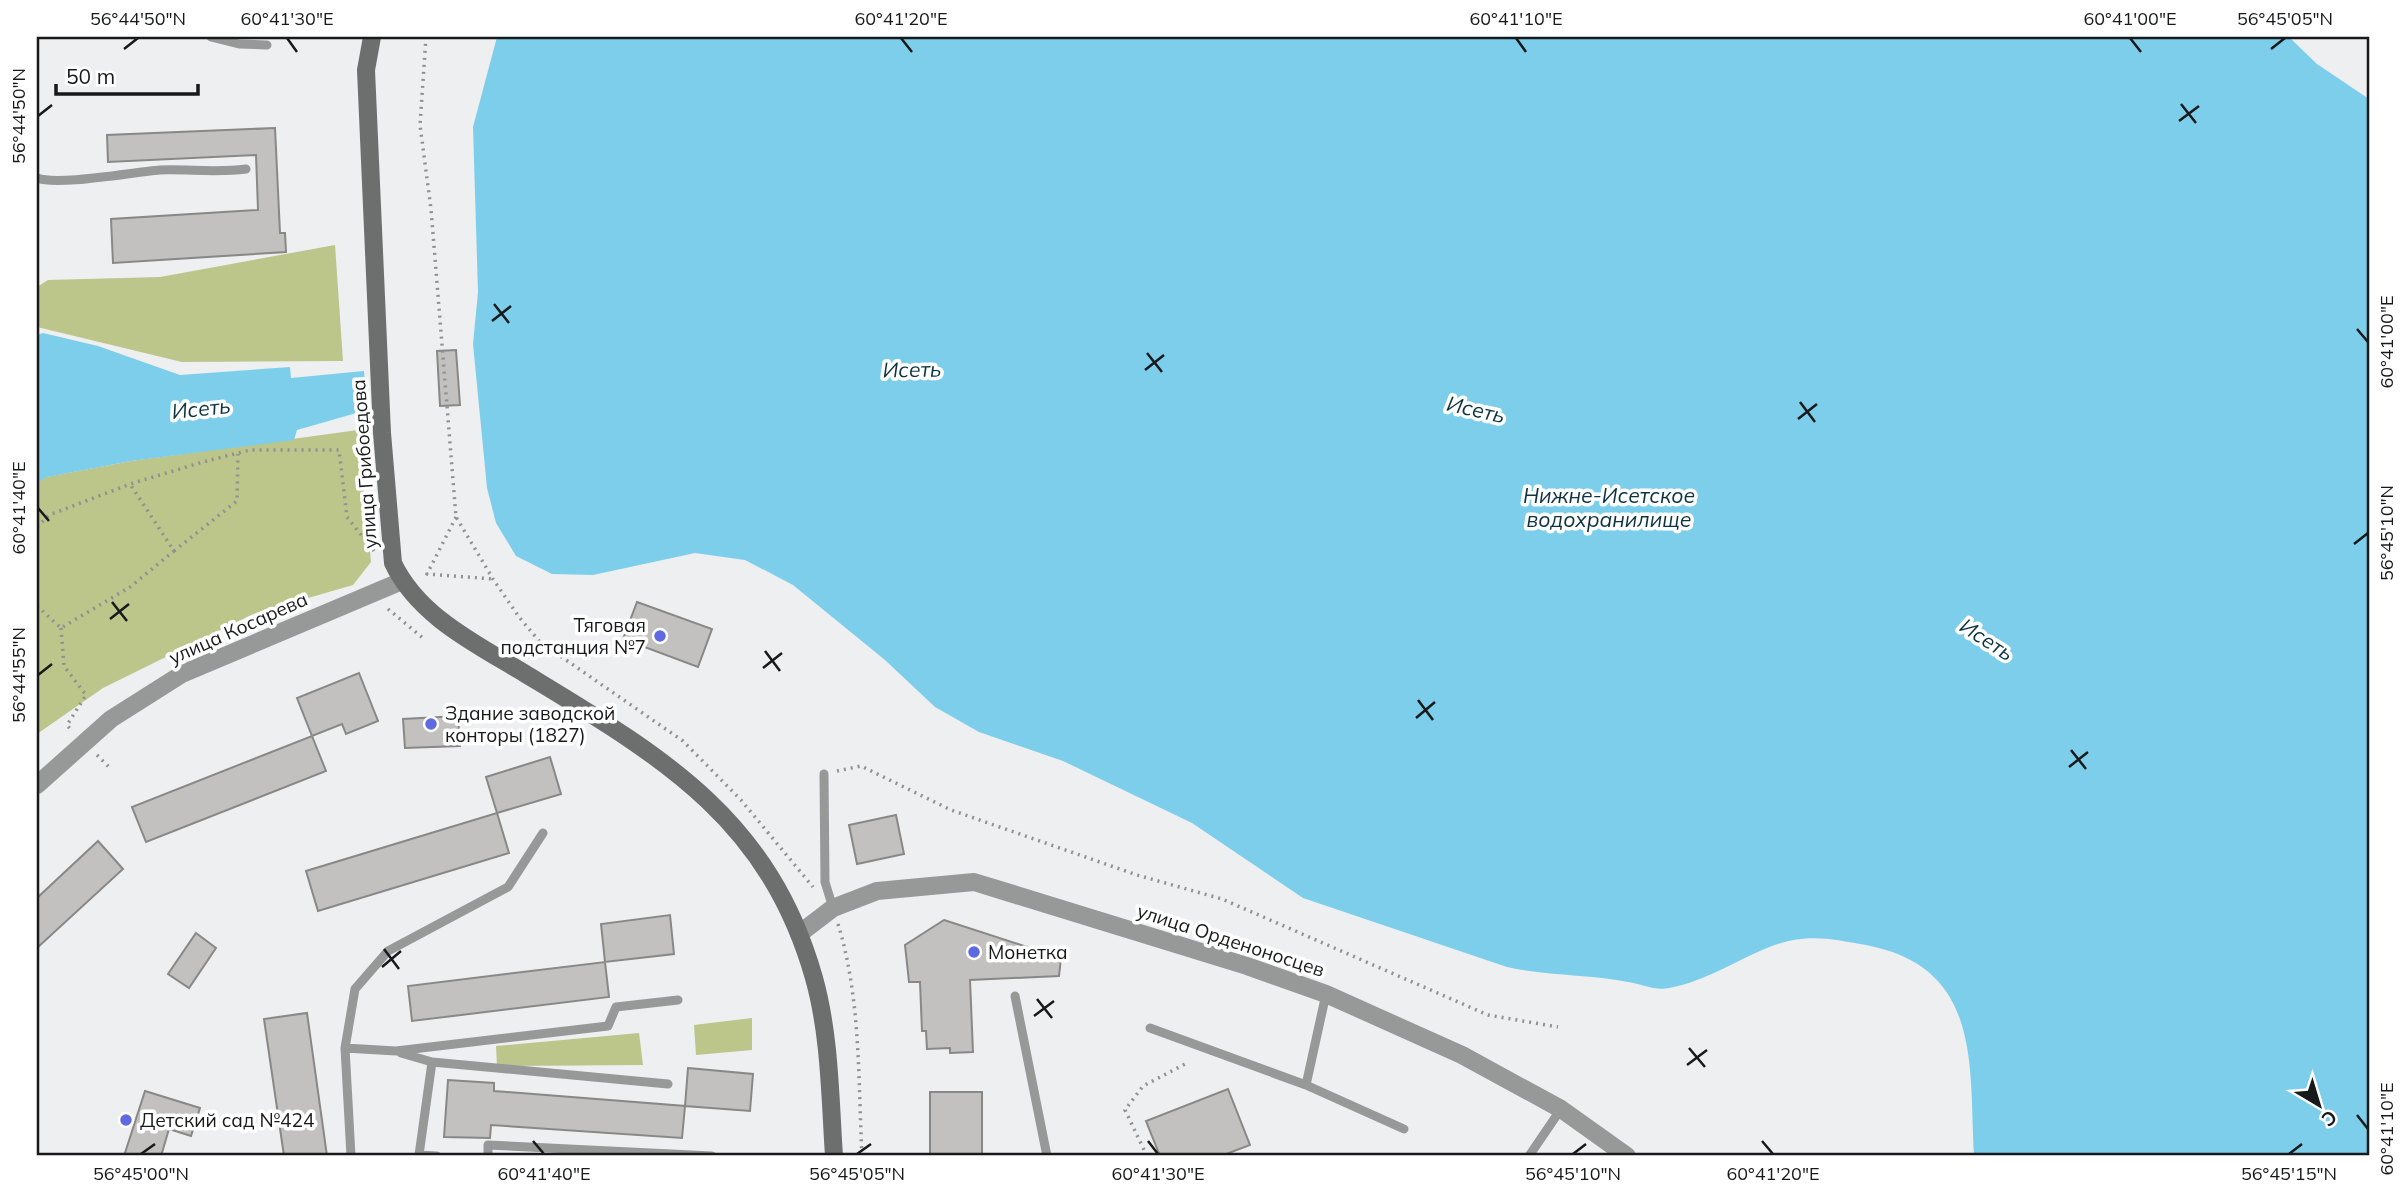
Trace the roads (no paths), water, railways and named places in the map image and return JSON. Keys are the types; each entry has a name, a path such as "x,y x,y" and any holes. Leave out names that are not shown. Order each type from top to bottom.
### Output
{"main road":[{"name":"улица Грибоедова","path":"372,37 366,70 375,307 393,563 402,581 418,601 451,627 619,731 698,789 735,827 766,868 799,934 815,980 827,1047 834,1156"}],"street":[{"name":"улица Косарева","path":"37,785 111,719 182,674 402,581"},
{"name":"улица Орденоносцев","path":"799,934 833,908 877,891 974,882 1247,965 1326,994 1462,1055 1561,1109 1627,1156"}],"lane":[{"path":"211,37 239,44 267,45"},
{"path":"37,178 114,176 160,170 225,172 246,169"},
{"path":"824,774 825,882 833,908"},
{"path":"351,1156 345,1048 355,989 388,951 508,887 543,833"},
{"path":"1307,1085 1326,994"},
{"path":"1015,996 1047,1156"},
{"path":"345,1048 396,1051 608,1026 617,1007 678,1000"},
{"path":"1150,1028 1307,1085 1404,1129"},
{"path":"396,1051 432,1062 668,1084"},
{"path":"432,1062 419,1156 437,1156"},
{"path":"1529,1156 1561,1109"},
{"path":"488,1156 488,1144 712,1156"}],"water":[{"name":"Нижне-Исетское водохранилище","path":"497,37 2289,37 2317,64 2369,99 2369,1156 1974,1156 1971,1087 1962,1024 1950,997 1931,974 1904,957 1866,945 1808,938 1772,946 1709,975 1664,989 1613,979 1507,967 1303,898 1192,823 1063,761 979,732 935,707 885,660 793,585 745,560 695,553 593,575 552,574 516,556 496,523 487,488 473,344 478,292 473,127"},
{"name":"Исеть","path":"43,333 98,346 180,375 290,367 291,378 364,371 367,410 297,430 294,440 131,461 47,477 37,483 37,335"}],"place":[{"name":"Тяговая подстанция №7","path":"660,636"},
{"name":"Здание заводской конторы (1827)","path":"431,724"},
{"name":"Монетка","path":"974,952"},
{"name":"Детский сад №424","path":"126,1120"}]}
